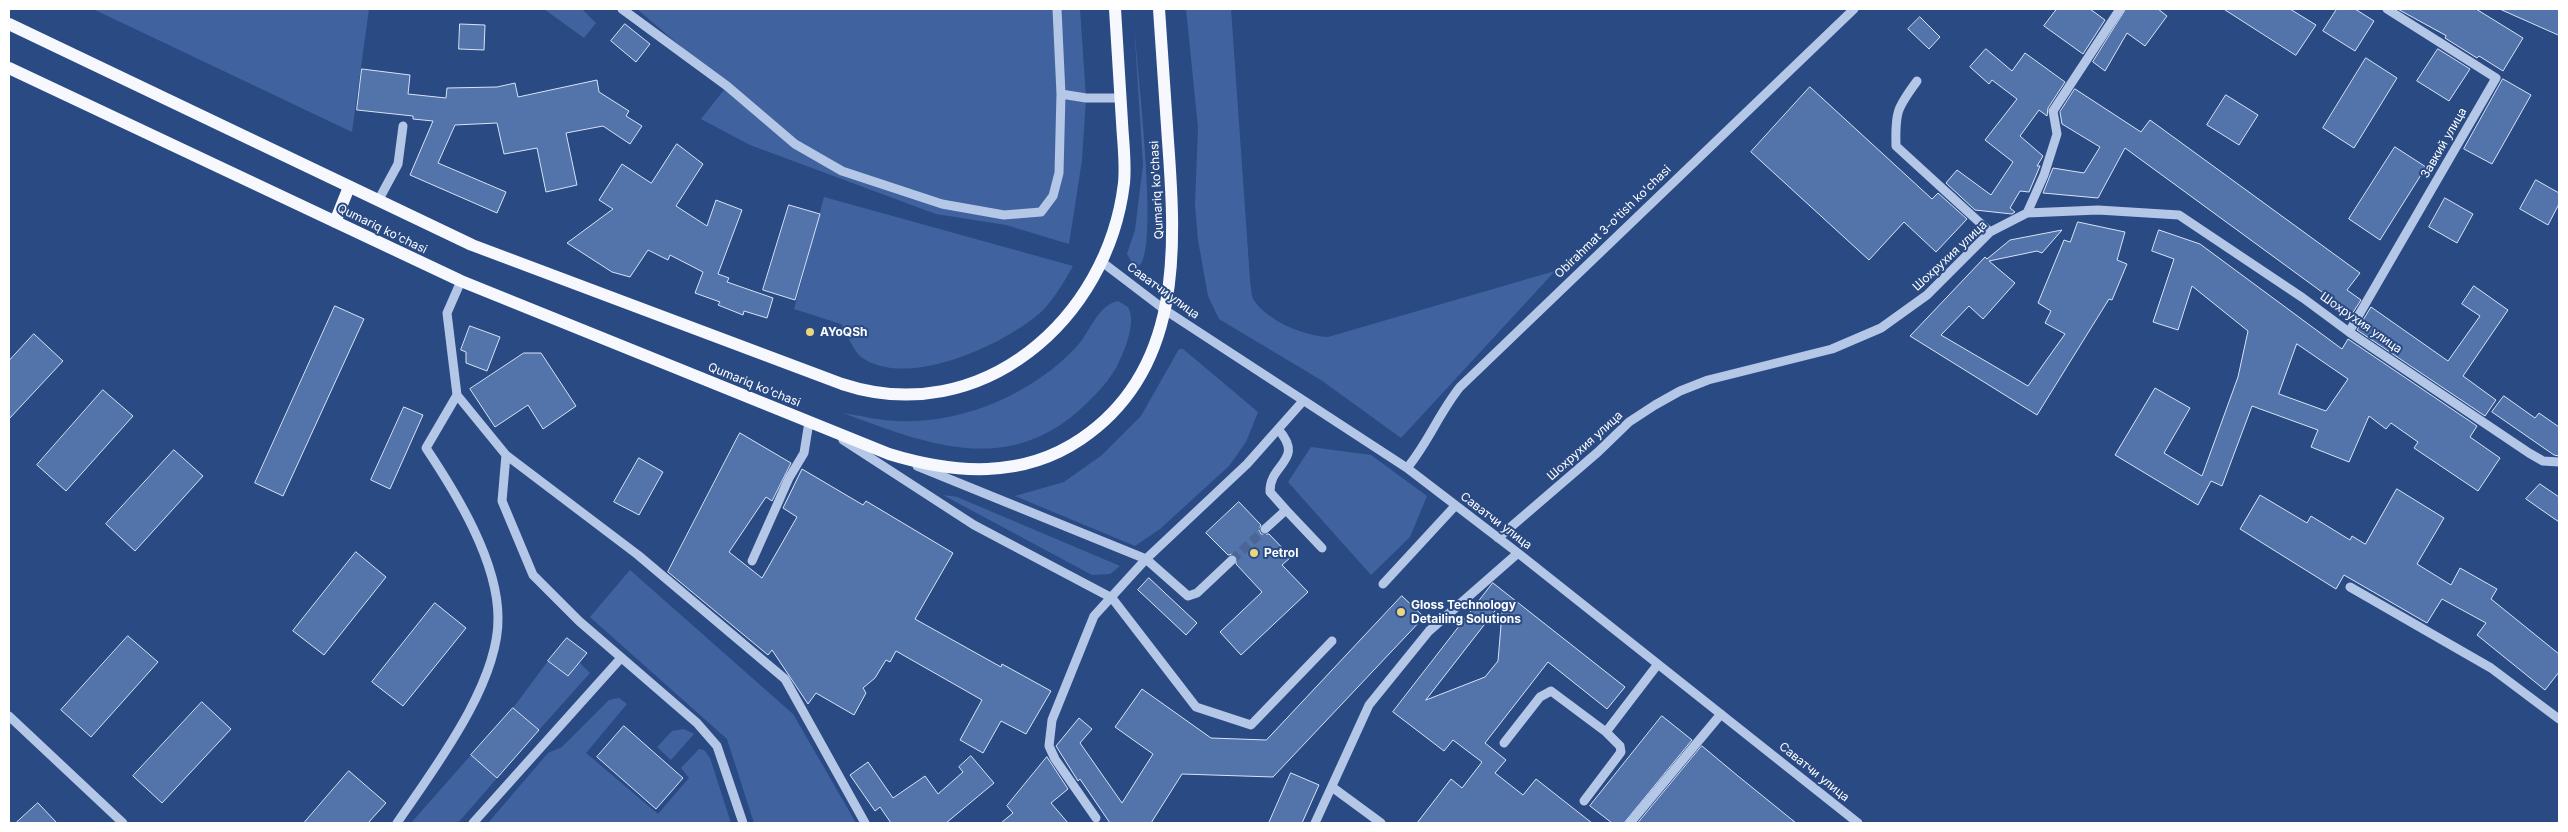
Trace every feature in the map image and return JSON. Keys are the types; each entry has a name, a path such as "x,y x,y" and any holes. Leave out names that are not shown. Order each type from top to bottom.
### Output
{"main road":[{"name":"Qumariq ko'chasi","path":"9,24 472,245 853,388 887,395 924,395 948,391 984,378 1011,363 1036,345 1063,321 1083,296 1102,262 1114,232 1124,182 1115,9"},
{"name":"Qumariq ko'chasi","path":"9,68 461,282 889,454 940,466 991,470 1025,466 1058,453 1087,435 1124,398 1150,356 1165,310 1173,255 1174,218 1159,9"},
{"path":"335,222 349,187"}],"street":[{"path":"622,9 727,86 795,144 842,171 942,204 1004,215 1041,212 1052,196 1059,173 1061,94 1057,9"},
{"name":"Obirahmat 3-o'tish ko'chasi","path":"1407,468 1421,450 1442,409 1460,387 1854,9"},
{"path":"2028,213 2044,175 2057,134 2053,111 2120,9"},
{"name":"Завкий улица","path":"2349,332 2496,78 2387,9"},
{"path":"1917,81 1904,98 1895,117 1896,146 1990,232"},
{"path":"1061,94 1086,98 1120,98"},
{"path":"378,201 398,164 403,126"},
{"name":"Шохрухия улица","path":"1498,538 1598,452 1629,422 1655,405 1680,391 1708,380 1832,350 1881,328 1927,295 1990,232 2028,213 2098,210 2179,216 2303,298 2349,332 2529,454 2543,461 2559,462"},
{"name":"Саватчи улица","path":"1102,262 1165,310 1407,468 1518,553 1858,823"},
{"path":"461,282 447,313 457,394 506,455 638,556 785,679 865,823"},
{"path":"396,823 448,746 477,695 488,671 496,645 498,617 495,590 482,549 465,511 426,448 457,394"},
{"path":"1096,818 1055,759 1049,746 1052,720 1094,616 1146,559 1247,464 1303,401"},
{"path":"752,561 789,478 804,453 809,422"},
{"path":"825,428 974,525 1112,598 1196,707 1251,725 1332,641"},
{"path":"1278,429 1289,442 1290,449 1272,480 1270,492 1322,548"},
{"path":"889,454 1146,559 1188,596 1198,593 1232,560"},
{"path":"506,455 502,501 533,575 579,621 697,723 717,746 743,823"},
{"path":"1383,584 1455,506"},
{"path":"1265,529 1286,510"},
{"path":"1315,823 1369,706 1429,631 1518,553"},
{"path":"2350,588 2491,668 2559,718"},
{"path":"473,823 621,658"},
{"path":"1606,732 1658,664"},
{"path":"1504,743 1540,697 1551,691 1606,732 1620,746 1621,752 1584,801"},
{"path":"1630,823 1721,714"},
{"path":"9,716 124,823"},
{"path":"1332,787 1381,823"}],"shaded area":[{"path":"93,9 369,9 352,132"},
{"path":"544,9 582,9 596,23 584,38"},
{"path":"637,9 1080,9 1086,98 1082,160 1069,244 1006,225 936,214 750,145 701,119 727,86"},
{"path":"1133,9 1147,187 1145,252 1139,266 1133,264 1127,254 1135,230 1143,165"},
{"path":"1186,9 1231,9 1251,290 1253,299 1267,314 1297,330 1328,337 1555,271 1401,438 1321,380 1219,319 1208,296 1198,240 1195,205 1198,127"},
{"path":"824,197 1073,266 1045,308 1024,325 1003,338 979,350 928,366 903,369 880,366 858,354 841,324 794,309"},
{"path":"1118,301 1128,307 1131,321 1123,354 1112,375 1076,413 1048,432 1019,444 991,448 961,448 902,434 843,413 886,420 924,421 973,411 997,402 1041,377 1061,362 1083,339 1105,307"},
{"path":"1179,349 1183,349 1258,412 1246,442 1229,466 1160,529 1135,546 1015,496 1064,482 1102,455 1141,416"},
{"path":"1311,447 1371,455 1427,496 1410,537 1371,575 1288,482"},
{"path":"943,495 957,497 1120,566 1110,574 1092,575"},
{"path":"630,570 793,714 856,823 754,823 727,739 590,617"},
{"path":"548,661 567,676 579,662 590,673 539,730 513,708"},
{"path":"619,698 627,704 586,753 658,814 689,778 681,768 699,749 704,750 710,758 731,823 488,823 548,753 562,747 609,700"},
{"path":"684,729 694,734 671,760 657,747 672,731"},
{"path":"471,755 497,778 458,823 411,823"}],"building":[{"path":"2057,9 2090,9 2105,20 2083,54 2044,26"},
{"path":"2126,9 2158,9 2167,16 2145,46 2127,33 2105,71 2093,62"},
{"path":"2224,9 2290,9 2316,25 2296,55"},
{"path":"2337,9 2355,9 2374,21 2355,51 2323,31"},
{"path":"2398,9 2476,9 2523,38 2503,71 2479,56 2477,58 2445,38 2446,36"},
{"path":"2500,9 2559,9 2559,35"},
{"path":"1920,17 1940,37 1929,49 1908,29"},
{"path":"460,24 485,25 484,50 459,49"},
{"path":"625,24 650,44 636,62 611,41"},
{"path":"1986,49 2012,71 2025,53 2065,82 2048,108 2047,116 2039,110 2020,136 2043,156 2037,166 2040,166 2029,192 2020,191 2010,208 2015,212 2012,214 1975,210 1946,183 1957,170 1991,195 2013,162 1985,140 2017,99 1992,80 1989,84 1970,67"},
{"path":"2438,49 2470,69 2449,101 2417,81"},
{"path":"2366,58 2397,78 2354,148 2323,128"},
{"path":"362,69 410,75 408,94 446,98 447,88 497,87 515,83 518,97 597,80 599,92 629,111 626,116 642,126 630,144 603,126 566,133 577,185 546,192 537,148 504,154 497,123 455,125 438,163 506,192 497,213 410,175 433,121 413,119 413,116 357,110"},
{"path":"2503,79 2531,95 2492,164 2464,149"},
{"path":"1810,87 1932,199 1938,193 1967,219 1936,252 1904,222 1869,260 1751,152"},
{"path":"2075,89 2141,132 2150,120 2360,273 2347,290 2361,300 2352,314 2125,148 2098,198 2043,193 2053,168 2084,173 2100,147 2062,124 2060,112"},
{"path":"2226,95 2258,115 2239,145 2207,125"},
{"path":"677,144 703,164 676,206 707,226 716,200 742,210 718,274 729,278 727,282 773,298 767,318 744,311 743,315 718,305 720,302 695,293 703,272 670,255 668,260 648,250 630,277 612,272 567,243 613,209 599,200 622,164 651,183"},
{"path":"2395,147 2426,167 2380,240 2349,219"},
{"path":"2536,180 2559,193 2559,204 2548,225 2520,209"},
{"path":"2445,198 2473,214 2457,243 2429,227"},
{"path":"789,205 820,214 795,300 763,290"},
{"path":"2078,222 2125,232 2117,260 2127,264 2112,300 2109,299 2037,415 1910,336 1985,257 1987,259 2010,240 2062,230 2042,253 2037,251 1989,261 2015,283 1983,319 1969,306 1941,335 2028,386 2065,334 2045,323 2051,311 2038,303 2064,240 2070,242"},
{"path":"2159,230 2200,244 2342,349 2348,339 2477,426 2470,437 2500,458 2478,491 2414,448 2418,442 2391,423 2386,429 2369,416 2349,462 2311,447 2318,430 2252,406 2222,486 2211,481 2198,505 2115,455 2155,388 2190,408 2164,453 2202,476 2238,377 2248,331 2192,286 2178,330 2153,322 2174,259 2152,251","holes":["2297,344 2348,379 2326,411 2279,394"]},
{"path":"2474,286 2508,310 2463,376 2496,400 2485,416 2357,330 2371,307 2448,361 2480,316 2462,304"},
{"path":"335,306 364,319 283,496 255,483"},
{"path":"470,326 500,337 487,371 466,363 466,352 461,350"},
{"path":"34,334 63,361 9,419 9,361"},
{"path":"524,353 541,353 576,406 543,429 528,405 495,427 470,389"},
{"path":"103,390 133,416 66,491 37,465"},
{"path":"2504,396 2535,418 2539,413 2559,427 2559,456 2554,455 2492,412"},
{"path":"404,407 423,415 390,489 371,480"},
{"path":"740,433 791,463 772,501 766,497 729,552 762,578 797,517 783,508 802,469 863,505 866,501 953,553 915,619 1001,667 1002,664 1051,691 1026,734 1001,721 983,753 960,740 982,700 896,651 890,662 886,660 875,678 863,688 866,693 854,715 816,693 808,704 772,650 768,655 668,572"},
{"path":"174,450 203,476 135,551 106,524"},
{"path":"639,458 663,472 639,515 614,502"},
{"path":"2540,484 2559,497 2559,522 2526,499"},
{"path":"2397,489 2444,518 2417,564 2451,585 2460,568 2497,589 2491,599 2559,654 2559,672 2545,690 2477,635 2486,623 2442,599 2427,623 2344,575 2336,589 2240,529 2260,495 2307,523 2311,516 2350,540 2352,536 2365,544"},
{"path":"1239,502 1261,525 1259,530 1261,534 1269,534 1291,557 1282,565 1308,592 1241,655 1220,632 1262,592 1236,564 1237,556 1233,554 1228,555 1206,533"},
{"path":"356,552 386,577 324,655 293,631"},
{"path":"1149,578 1197,623 1186,635 1138,590"},
{"path":"1493,583 1625,687 1607,709 1548,662 1485,743 1506,760 1495,773 1523,795 1536,779 1592,823 1417,823 1451,779 1462,788 1482,762 1453,740 1444,751 1393,712","holes":["1503,601 1498,661 1485,677 1426,700"]},
{"path":"1402,596 1424,617 1273,777 1182,774 1151,823 1110,823 1080,779 1078,781 1056,746 1079,718 1092,729 1080,743 1122,803 1153,754 1115,727 1142,689 1211,738 1266,740"},
{"path":"435,603 466,628 403,706 372,682"},
{"path":"128,636 158,662 91,737 61,710"},
{"path":"567,638 587,653 568,676 548,661"},
{"path":"202,702 231,729 162,803 133,776"},
{"path":"513,708 539,730 497,778 471,755"},
{"path":"1662,716 1692,740 1624,823 1612,823 1590,806"},
{"path":"624,726 683,778 656,809 597,757"},
{"path":"1702,746 1738,776 1796,823 1638,823"},
{"path":"971,756 994,783 946,823 891,823 880,807 875,811 850,775 868,762 893,798 925,776 938,794 963,772 959,767"},
{"path":"1047,757 1068,789 1051,803 1068,823 1001,823 1013,813 1007,806"},
{"path":"349,771 386,803 368,823 304,823"},
{"path":"1291,773 1319,785 1302,823 1269,823"},
{"path":"38,803 57,823 16,823"}],"tunnel":[{"path":"1232,560 1265,529"}],"place":[{"name":"AYoQSh","path":"810,332"},
{"name":"Petrol","path":"1254,553"},
{"name":"Gloss Technology Detailing Solutions","path":"1401,612"}]}
